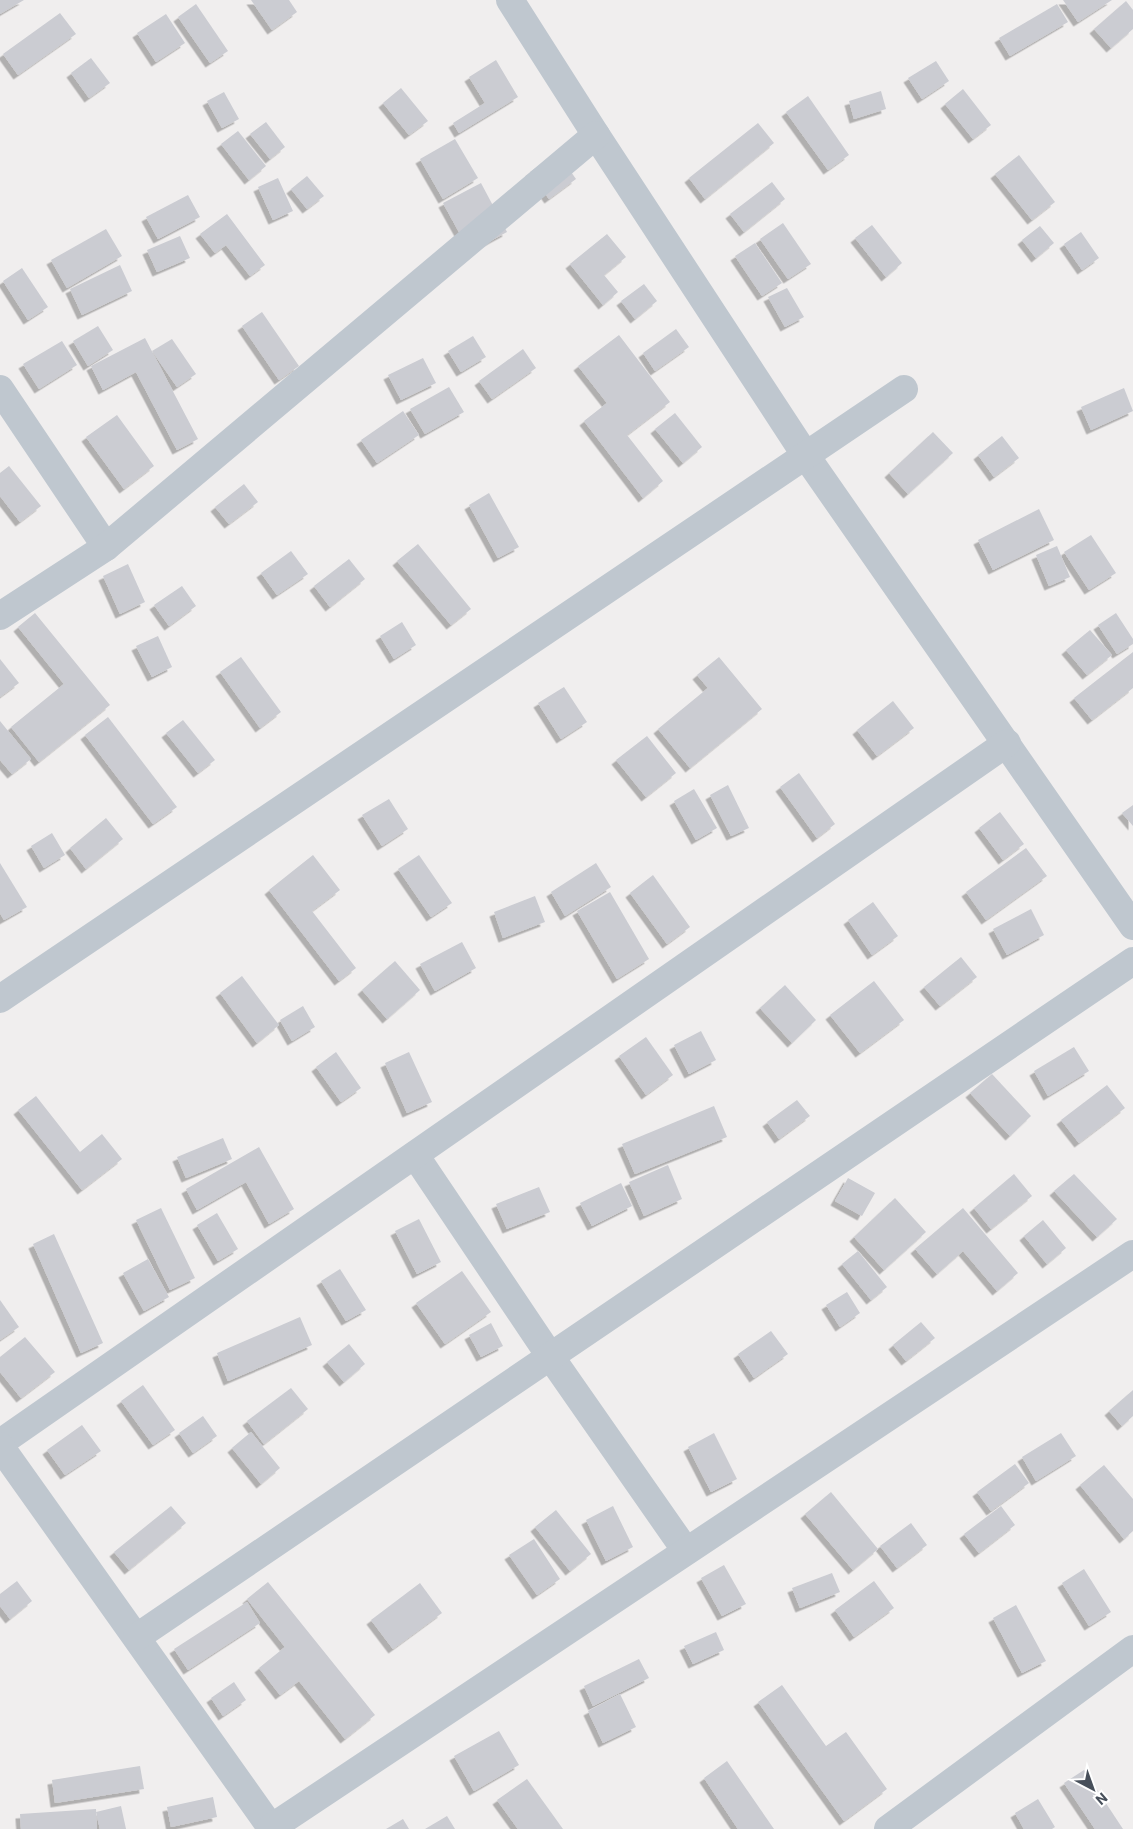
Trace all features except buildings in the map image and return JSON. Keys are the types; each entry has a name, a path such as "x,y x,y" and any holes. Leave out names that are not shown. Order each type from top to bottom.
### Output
{"street":[{"path":"510,0 806,456 1133,926"},
{"path":"0,616 106,546 596,135"},
{"path":"0,389 106,546"},
{"path":"0,999 904,389"},
{"path":"1007,744 0,1444 271,1829 1133,1254"},
{"path":"136,1637 1133,961"},
{"path":"415,1155 550,1356 686,1551"},
{"path":"888,1829 1133,1649"}]}
